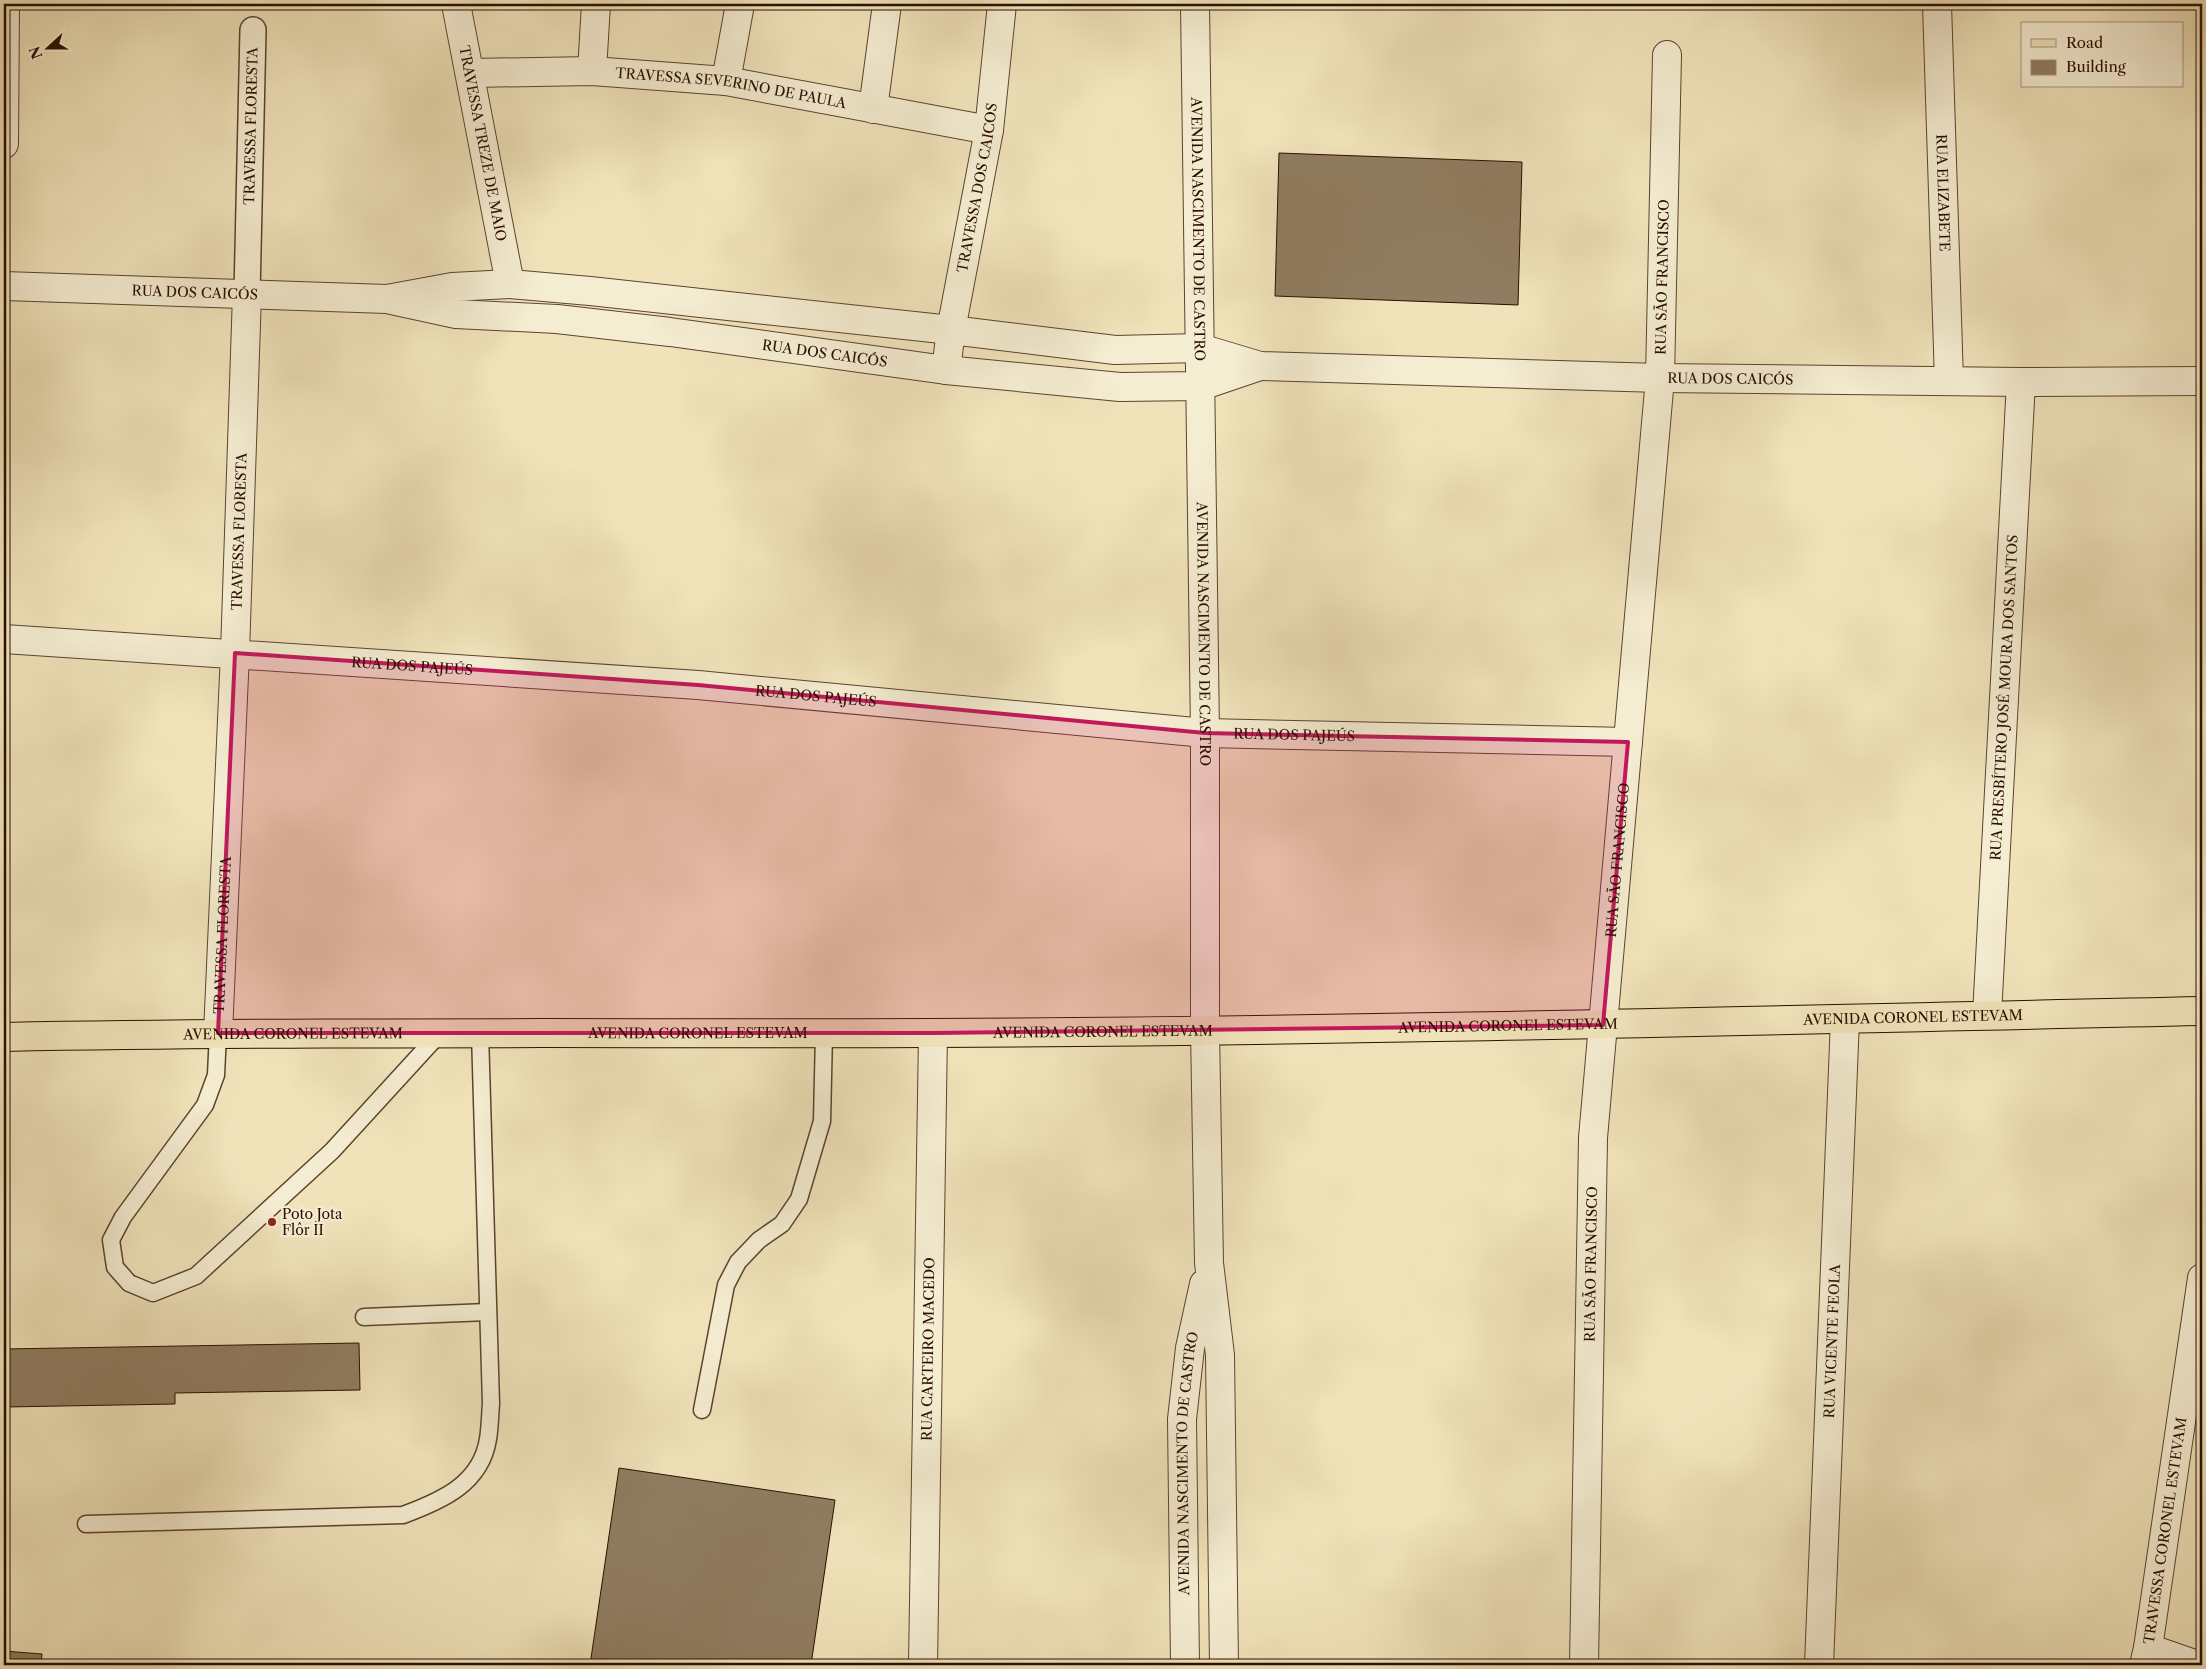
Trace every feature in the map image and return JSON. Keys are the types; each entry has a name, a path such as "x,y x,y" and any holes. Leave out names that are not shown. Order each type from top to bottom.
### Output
{"main road":[{"name":"AVENIDA CORONEL ESTEVAM","path":"4,1036 218,1033 933,1033 1603,1026 2202,1010"}],"street":[{"path":"4,144 6,4"},
{"name":"TRAVESSA TREZE DE MAIO","path":"456,4 510,284"},
{"path":"592,71 596,4"},
{"path":"726,81 740,4"},
{"path":"873,109 887,4"},
{"name":"TRAVESSA DOS CAICOS","path":"946,370 951,330 989,130 1002,4"},
{"name":"AVENIDA NASCIMENTO DE CASTRO","path":"1195,4 1205,733 1205,1030 1209,1263 1220,1355 1224,1665"},
{"name":"RUA ELIZABETE","path":"1937,4 1949,381"},
{"name":"TRAVESSA FLORESTA","path":"218,1033 235,653 247,294 253,30"},
{"name":"RUA SÃO FRANCISCO","path":"1584,1665 1593,1138 1596,1084 1603,1026 1660,378 1667,55"},
{"name":"TRAVESSA SEVERINO DE PAULA","path":"470,73 592,71 726,81 989,130"},
{"name":"RUA DOS CAICÓS","path":"388,299 452,287 510,284 951,330 1115,350 1200,348 1260,366 1660,378 2021,382 2202,381"},
{"name":"RUA DOS CAICÓS","path":"4,286 388,299 456,314 557,319 670,332 946,370 1120,387 1201,386 1260,366"},
{"name":"RUA PRESBÍTERO JOSÉ MOURA DOS SANTOS","path":"1987,1015 2021,382"},
{"name":"RUA DOS PAJEÚS","path":"4,639 698,685 1205,733 1628,742"},
{"name":"RUA VICENTE FEOLA","path":"1819,1665 1846,1019"},
{"name":"RUA CARTEIRO MACEDO","path":"923,1665 933,1033"},
{"name":"AVENIDA NASCIMENTO DE CASTRO","path":"1185,1665 1182,1419 1190,1348 1209,1263"},
{"name":"TRAVESSA CORONEL ESTEVAM","path":"2146,1657 2202,1278"},
{"path":"2146,1657 2197,1665"}],"lane":[{"path":"218,1033 216,1074 205,1105 128,1210 111,1240 115,1267 129,1283 153,1293 196,1276 332,1151 440,1033"},
{"path":"86,1524 403,1515 434,1503 461,1488 479,1466 488,1440 491,1404 480,1033"},
{"path":"702,1410 726,1285 738,1262 759,1240 782,1224 799,1200 822,1120 824,1033"},
{"path":"364,1317 488,1312"}],"highlighted area":[{"path":"235,653 698,685 1205,733 1628,742 1603,1025 933,1033 218,1033"}],"building":[{"path":"1279,153 1522,162 1518,305 1275,296"},
{"path":"359,1343 360,1390 175,1393 175,1404 5,1407 4,1349"},
{"path":"619,1468 835,1500 811,1665 590,1665"},
{"path":"4,1651 42,1654 41,1665 4,1665"},
{"path":"158,1661 209,1665 158,1665"}],"place":[{"name":"Poto Jota Flôr II","path":"272,1222"}]}
